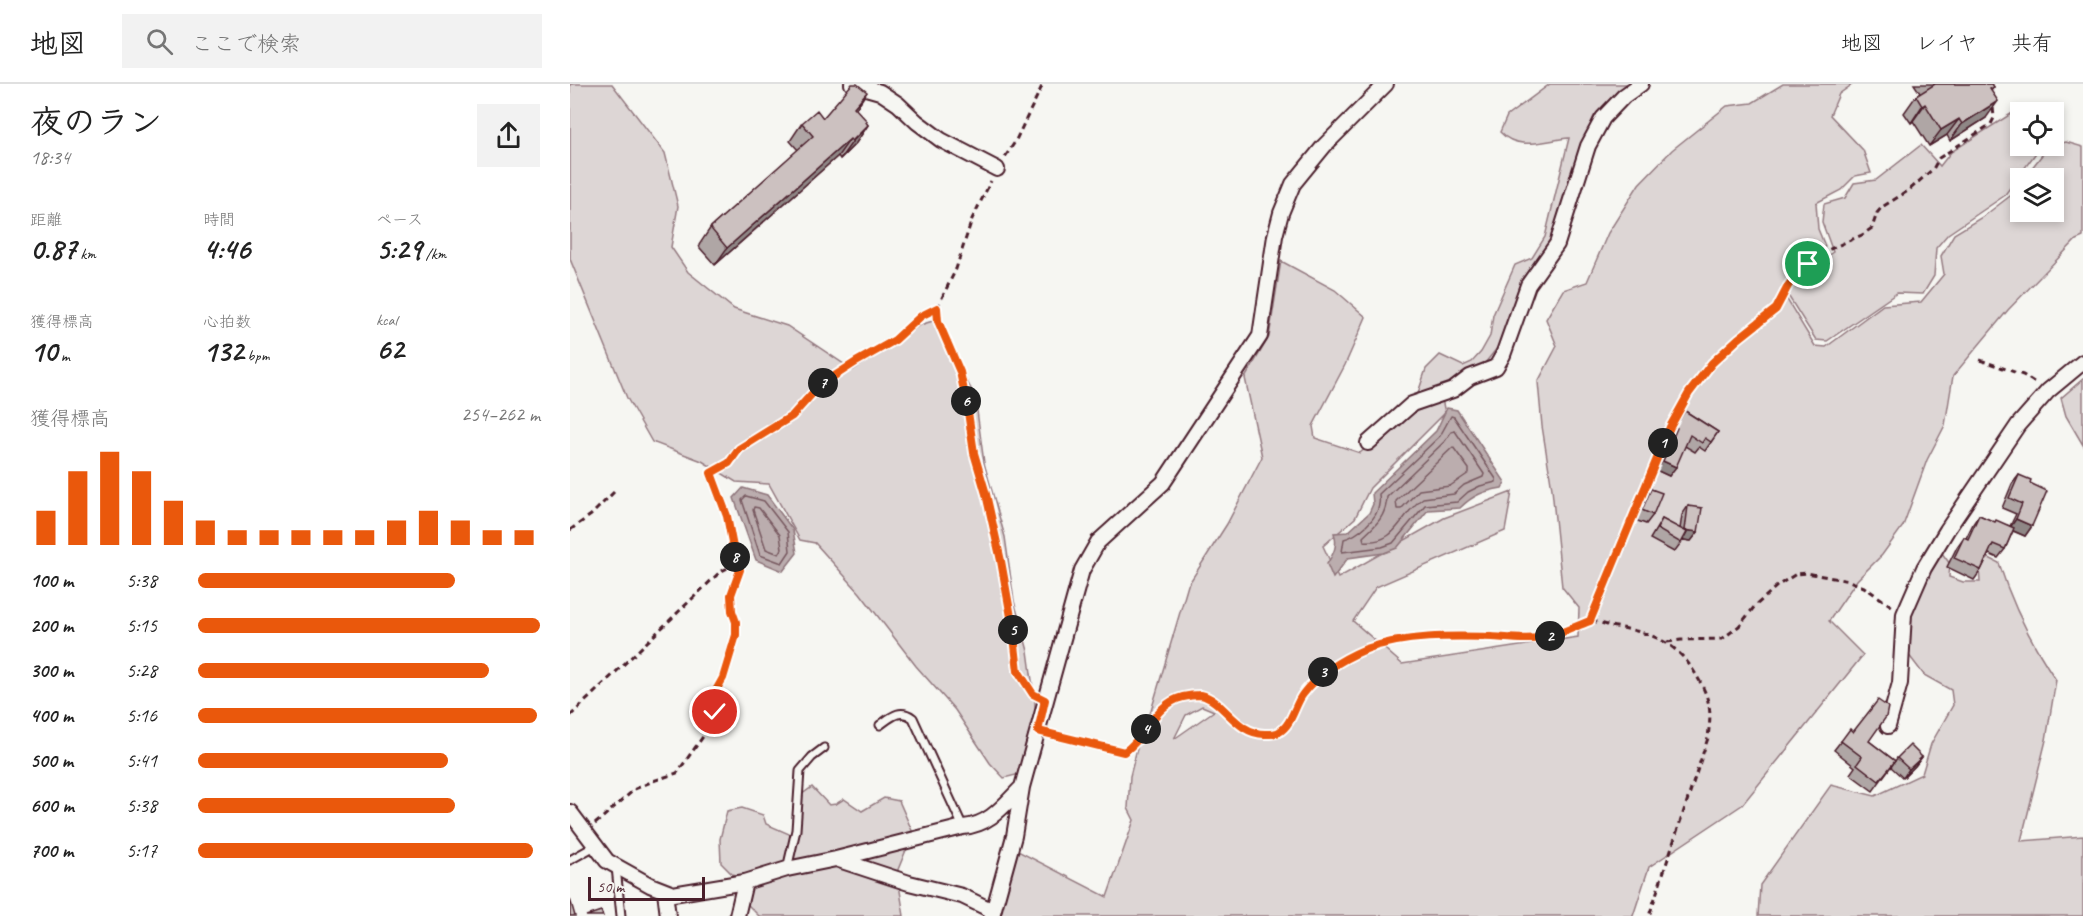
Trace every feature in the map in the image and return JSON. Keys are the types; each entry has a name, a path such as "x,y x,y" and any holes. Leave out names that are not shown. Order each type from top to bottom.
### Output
{"street":[{"path":"852,84 880,92 941,140 997,169"},
{"path":"836,859 909,883 962,896 993,913 1012,844 1022,787 1082,570 1092,550 1163,483 1260,336 1275,236 1281,213 1293,184 1324,146 1386,84"},
{"path":"1368,444 1412,404 1453,390 1470,377 1496,367 1503,355 1528,285 1557,244 1588,146 1604,118 1624,96 1641,84"},
{"path":"1888,726 1900,683 1904,614 1924,568 2018,425 2049,391 2083,362"},
{"path":"570,812 606,861 673,894 745,882 787,869 974,826 990,819 1022,787"},
{"path":"737,916 745,882"},
{"path":"665,892 668,916"}],"lane":[{"path":"880,724 895,714 908,714 913,718 963,827"},
{"path":"787,869 796,830 800,771 812,757 824,748"},
{"path":"570,860 595,846"},
{"path":"616,867 621,916"}],"path":[{"path":"1043,84 1015,142 997,169 972,219 956,269 937,308 938,321 960,372 974,453 1001,561 1018,671 1033,694 1045,700"},
{"path":"1590,621 1670,427 1694,386 1712,363 1729,347 1776,309 1798,272 1828,250 1872,228 1877,213 1882,207 1908,191 1933,169 1939,158 1991,124 1994,118 1993,103"},
{"path":"585,834 634,789 677,773 712,724 715,712 714,694 723,678 736,635 731,595 740,570 736,563 727,516 711,473 729,463 739,449 792,416 819,386 895,340 921,316 937,308"},
{"path":"1980,360 2022,375 2049,391"},
{"path":"570,530 591,515 614,492"},
{"path":"570,716 720,572 736,563"},
{"path":"1667,642 1722,639 1739,626 1755,606 1777,586 1796,574 1807,573 1849,581 1864,587 1904,614"},
{"path":"1038,731 1124,752 1134,745 1152,720 1166,706 1181,698 1200,695 1211,700 1241,726 1255,733 1272,734 1280,732 1287,725 1302,694 1323,672 1365,650 1391,642 1455,636 1546,637 1590,621 1648,633 1667,642 1681,654 1702,685 1710,707 1708,738 1649,916"}],"shaded area":[{"path":"570,84 612,84 665,153 678,206 671,247 688,272 734,309 787,326 853,370 920,325 933,321 975,396 984,463 1005,537 1014,601 1028,651 1035,703 1034,728 1020,774 1004,778 990,763 955,710 916,666 860,593 815,543 800,540 769,484 736,482 702,461 652,442 627,398 570,259"},
{"path":"1550,84 1641,84 1611,108 1594,116 1571,174 1553,243 1539,266 1523,277 1511,317 1498,347 1485,363 1454,382 1442,399 1445,413 1370,488 1355,518 1323,546 1338,578 1444,518 1512,492 1505,531 1376,587 1353,621 1402,664 1578,637 1579,608 1562,587 1552,489 1542,426 1538,382 1557,346 1546,319 1563,290 1587,282 1608,233 1639,184 1672,150 1727,106 1752,103 1783,84 1853,84 1839,94 1830,115 1863,150 1871,173 1855,176 1841,190 1816,203 1818,229 1825,246 1789,276 1783,293 1815,346 1826,347 1883,305 1921,302 1944,274 1941,256 1954,234 1984,216 2010,196 2010,222 2064,222 2064,168 2032,168 2041,156 2064,156 2064,142 2066,142 2083,147 2083,237 2076,240 2008,310 1953,376 1945,425 1927,460 1903,526 1882,555 1857,580 1829,621 1863,655 1742,805 1649,867 1633,916 999,916 1018,851 1107,897 1134,820 1128,808 1130,776 1141,733 1151,711 1188,585 1227,524 1262,457 1245,378 1269,337 1281,261 1335,290 1366,317 1345,365 1313,426 1315,438 1360,453 1414,405 1426,369 1440,355 1463,366 1472,362 1481,352 1490,336 1493,315 1515,265 1532,258 1545,237 1569,138 1524,143 1515,142 1500,132 1507,116","holes":["1202,706 1214,711 1174,739 1186,715"]},
{"path":"2010,115 2010,156 2034,156 2025,168 2010,168 2010,188 2004,196 1948,234 1936,248 1934,276 1923,294 1897,293 1827,341 1816,340 1787,294 1801,275 1833,252 1822,222 1824,204 1845,198 1854,183 1876,180 1921,145 1940,166 1951,152"},
{"path":"2083,379 2083,445 2066,416 2061,398"},
{"path":"1939,549 1950,564 1949,577 1963,582 1980,582 1979,567 1989,558 1999,563 2023,624 2056,680 2046,740 2021,841 2083,836 2083,916 1758,916 1760,885 1831,785 1875,796 1922,774 1931,744 1953,705 1951,690 1924,675 1908,654 1910,616"},
{"path":"812,787 829,805 844,799 862,811 884,798 899,801 913,833 897,872 904,916 759,916 747,904 746,877 732,874 721,863 720,839 727,811 742,808 763,815 766,824 798,838 801,795"}],"water":[{"path":"1447,408 1457,410 1505,482 1502,488 1479,494 1460,508 1428,510 1397,548 1384,553 1348,558 1333,578 1327,564 1335,549 1334,533 1348,532 1369,513 1373,504 1372,493 1436,431"},
{"path":"743,488 767,495 793,530 797,553 783,571 756,560 734,498"}],"building":[{"path":"852,84 857,84 867,92 854,107 868,125 727,248 711,227 813,136 802,123 817,110 823,118"},
{"path":"1935,84 1992,84 1994,87 1990,89 1998,101 1962,124 1959,119 1941,130 1925,104 1922,106 1916,96"},
{"path":"1685,411 1718,432 1711,442 1705,438 1702,443 1690,435 1676,467 1663,461 1677,428 1675,426"},
{"path":"2019,475 2047,491 2032,526 2016,519 2022,504 2009,498"},
{"path":"1651,489 1662,493 1653,515 1642,510"},
{"path":"1688,506 1702,508 1698,532 1685,530"},
{"path":"1979,515 2014,528 2005,549 1993,544 1981,570 1954,558 1964,537 1968,539"},
{"path":"1662,519 1687,532 1681,543 1657,529"},
{"path":"1878,700 1888,707 1886,717 1869,741 1895,761 1879,781 1857,764 1862,757 1841,741 1850,729 1853,732"},
{"path":"1910,745 1922,757 1909,769 1897,758"},
{"path":"570,899 575,916 570,916"},
{"path":"601,911 603,916 586,916"}],"route":[{"path":"715,712 714,694 723,678 736,635 731,595 740,570 736,563 727,516 711,473 729,463 739,449 792,416 819,386 895,340 921,316 937,308 938,321 960,372 974,453 1001,561 1018,671 1033,694 1045,700 1038,731 1124,752 1134,745 1152,720 1166,706 1181,698 1200,695 1211,700 1241,726 1255,733 1272,734 1280,732 1287,725 1302,694 1323,672 1365,650 1391,642 1455,636 1546,637 1590,621 1670,427 1689,393 1712,363 1776,309 1788,286 1798,272 1808,264"}]}
